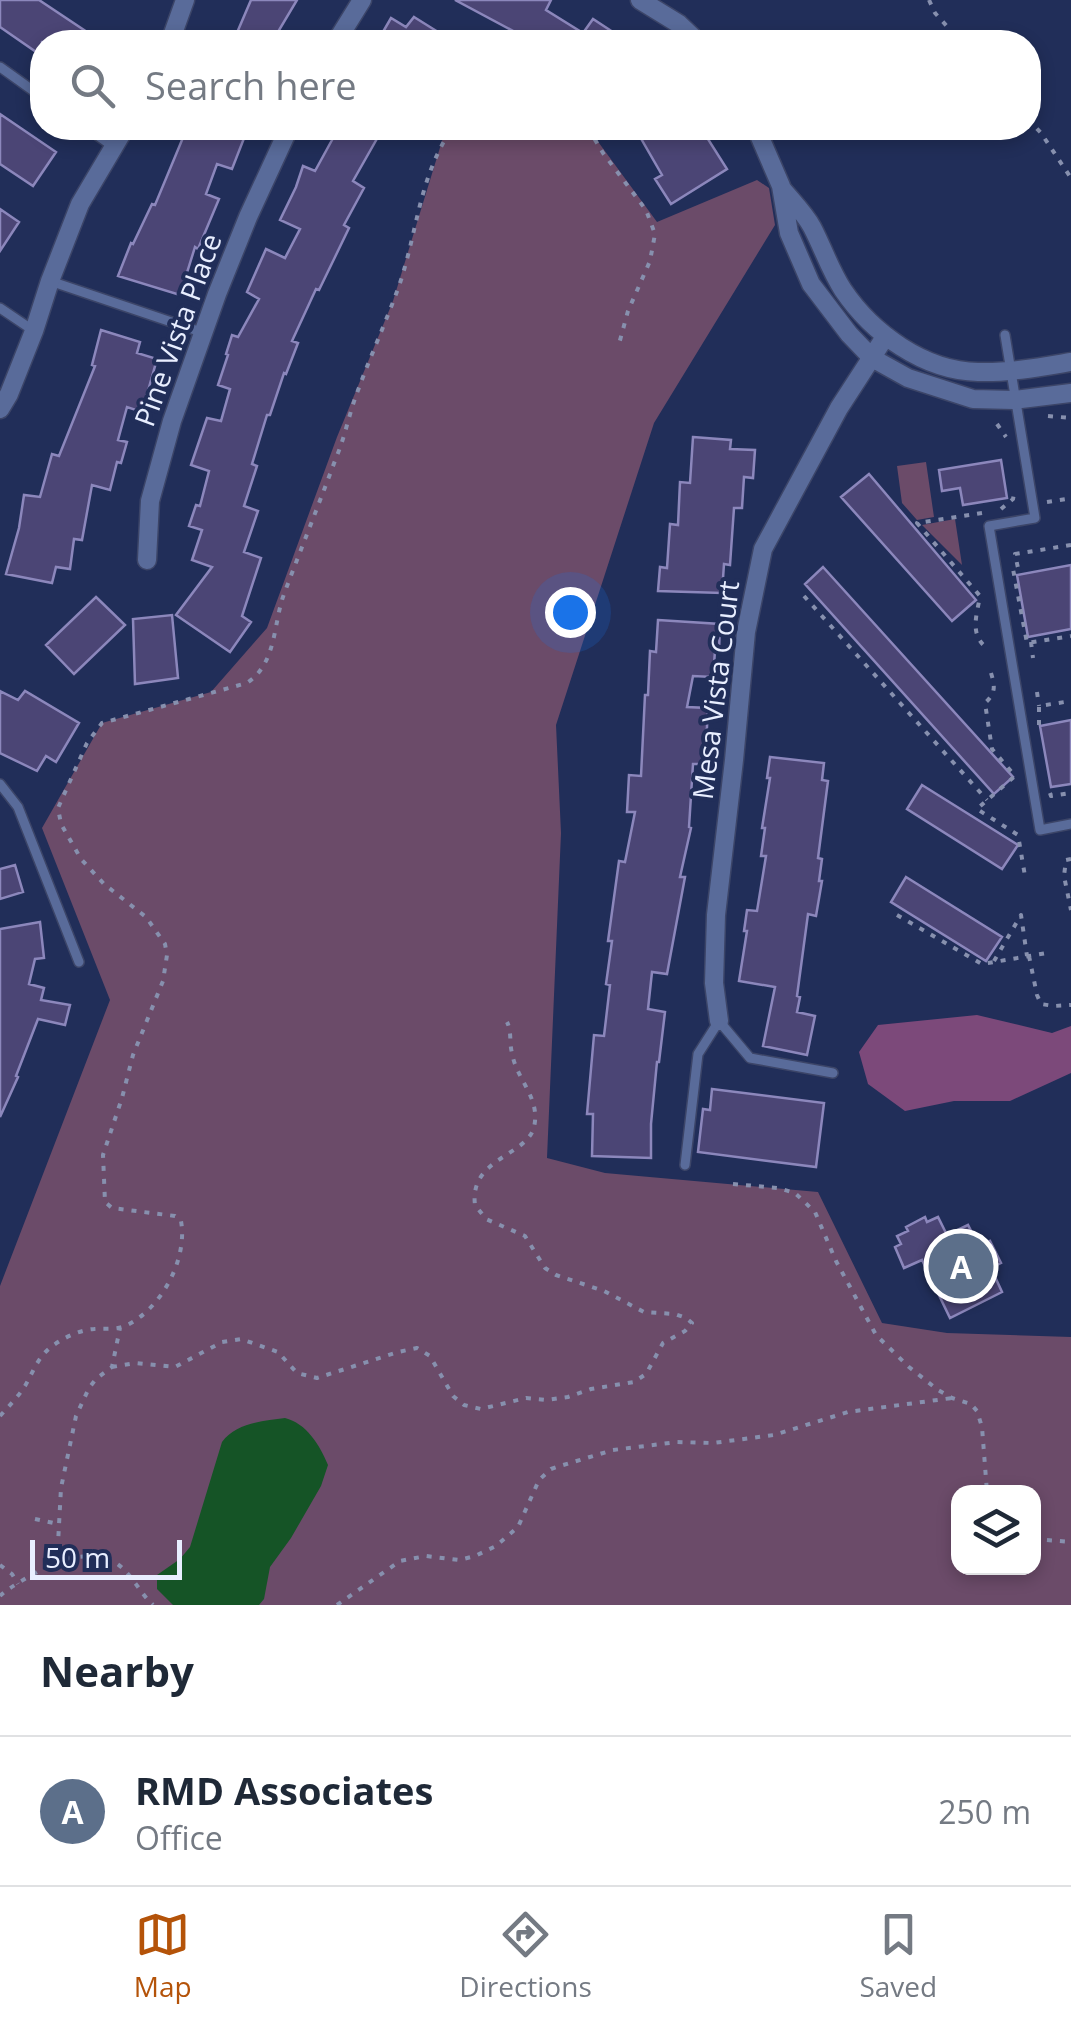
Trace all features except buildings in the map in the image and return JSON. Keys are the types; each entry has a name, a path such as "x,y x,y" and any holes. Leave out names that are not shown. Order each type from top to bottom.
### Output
{"street":[{"path":"174,30 184,0"},
{"path":"343,30 362,0"},
{"path":"640,0 685,30"},
{"path":"0,410 34,331 80,204 118,140"},
{"name":"Pine Vista Place","path":"147,560 150,502 172,421 248,217 284,140"},
{"path":"761,140 781,186 789,232 810,284 872,358 908,378 974,398 1014,400 1071,393"},
{"path":"781,186 811,225 845,292 885,337 948,368 976,372 1071,362"},
{"name":"Mesa Vista Court","path":"718,1021 714,983 716,914 746,632 764,549 839,408 885,337"}],"lane":[{"path":"0,67 30,88"},
{"path":"105,140 114,146"},
{"path":"50,281 204,332"},
{"path":"0,308 34,331"},
{"path":"1005,335 1035,518 988,526 1040,830 1071,824"},
{"path":"0,784 18,806 79,962"},
{"path":"718,1021 750,1058 833,1073"},
{"name":"Mesa Vista Court","path":"685,1165 698,1054 718,1021"}],"path":[{"path":"929,0 950,30"},
{"path":"1041,133 1071,178"},
{"path":"210,692 118,716 247,683 257,676 268,657 285,592 400,284 421,193 445,140"},
{"path":"596,140 646,210 655,234 650,261 628,311 619,344"},
{"path":"1043,416 1071,418"},
{"path":"1044,502 1067,498"},
{"path":"1071,544 1015,554 1018,568 1013,568 1027,643 1071,636"},
{"path":"804,596 988,800"},
{"path":"1031,642 1033,658"},
{"path":"991,673 995,686 985,703 992,749 1015,776 977,809 1018,835 1025,876"},
{"path":"0,1416 51,1347 83,1331 120,1328 141,1315 161,1294 182,1245 182,1224 178,1218 107,1206 103,1192 103,1155 133,1055 163,981 165,944 146,917 92,872 67,835 58,808 87,743 99,726 210,692"},
{"path":"1037,692 1039,726"},
{"path":"1040,706 1071,701"},
{"path":"1048,779 1051,796 1071,793"},
{"path":"1071,859 1066,860 1064,876 1071,910"},
{"path":"897,914 982,964 1047,952"},
{"path":"994,962 1021,916 1041,1004 1071,1005"},
{"path":"57,1562 64,1468 78,1411 89,1388 112,1367 140,1363 175,1367 222,1342 241,1340 278,1352 298,1374 318,1378 417,1348 430,1356 454,1396 481,1409 526,1398 568,1397 640,1380 662,1344 689,1328 690,1320 676,1314 644,1312 604,1291 556,1276 546,1268 525,1236 486,1218 474,1205 475,1190 483,1175 501,1156 530,1137 534,1125 534,1107 512,1056 507,1022"},
{"path":"733,1184 778,1188 794,1192 806,1201 821,1223 836,1262 876,1335 908,1367 952,1398 970,1404 979,1414 986,1485"},
{"path":"112,1367 120,1328"},
{"path":"337,1605 400,1561 426,1556 459,1560 496,1546 518,1527 539,1480 551,1469 613,1450 774,1435 848,1412 952,1398"},
{"path":"35,1519 58,1524"},
{"path":"1041,1540 1071,1542"},
{"path":"0,1596 57,1562 94,1557 114,1561 153,1605"},
{"path":"0,1565 18,1584"}],"shaded area":[{"path":"442,140 597,140 657,222 757,180 769,188 775,225 654,423 556,725 561,833 547,1158 605,1173 818,1192 882,1323 947,1333 1071,1337 1071,1605 0,1605 0,1286 110,1000 42,828 102,723 211,692 267,628 337,437 393,301"},
{"path":"926,462 934,517 917,520 902,503 897,466"},
{"path":"955,519 962,565 922,525"},
{"path":"977,1015 1052,1033 1071,1026 1071,1073 1010,1101 954,1101 905,1111 868,1084 859,1052 878,1025"},
{"path":"285,1418 311,1436 328,1465 321,1486 270,1567 264,1599 259,1605 173,1605 157,1589 157,1575 190,1547 222,1442 242,1427"}],"place":[{"name":"RMD Associates","path":"961,1266"}]}
